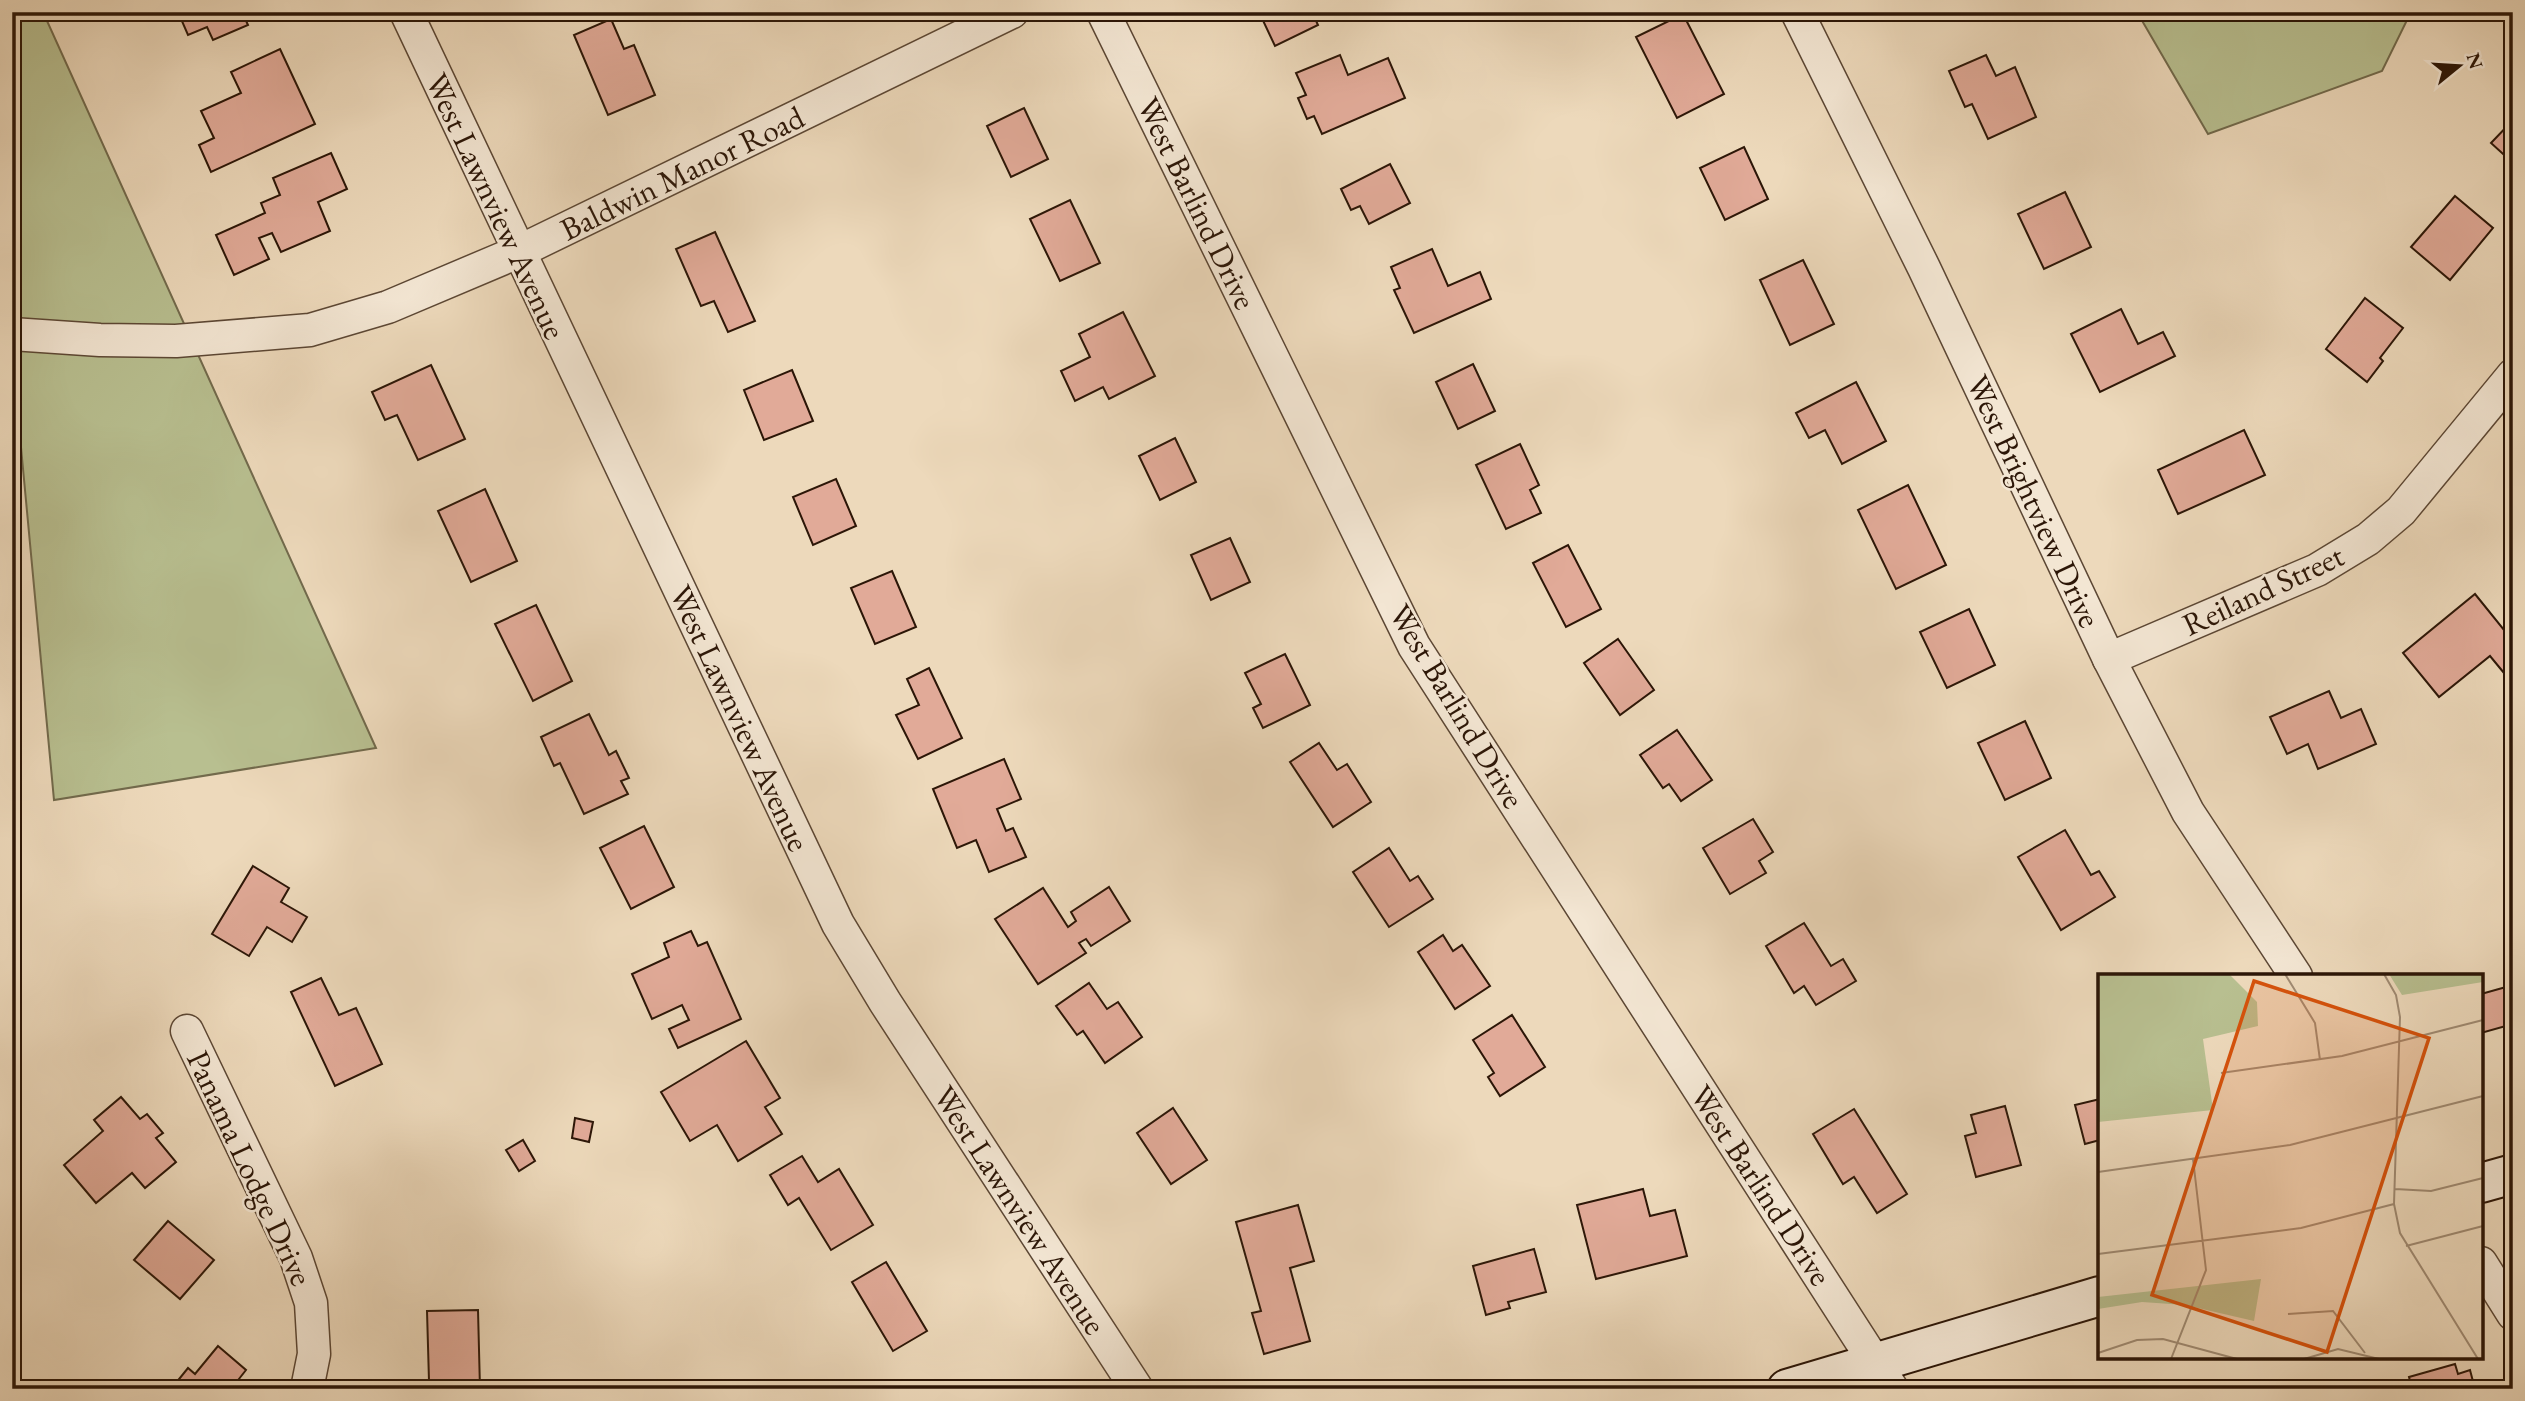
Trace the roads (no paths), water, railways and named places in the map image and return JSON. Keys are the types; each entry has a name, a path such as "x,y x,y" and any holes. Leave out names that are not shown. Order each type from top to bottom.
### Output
{"street":[{"name":"West Lawnview Avenue","path":"406,12 838,924 885,1002 1137,1389"},
{"name":"Baldwin Manor Road","path":"12,334 100,341 176,341 310,330 388,307 518,252 1012,12"},
{"name":"West Barlind Drive","path":"1103,12 1414,646 1884,1376"},
{"name":"West Brightview Drive","path":"1797,12 1930,281 2109,659 2188,812 2295,974"},
{"name":"Reiland Street","path":"2109,659 2317,570 2368,539 2401,511 2513,375"},
{"name":"Panama Lodge Drive","path":"187,1031 296,1258 311,1303 314,1354 307,1389"},
{"path":"2483,1182 2513,1174"},
{"path":"2483,1266 2513,1314"},
{"path":"1787,1389 1884,1376 2098,1297"}]}
